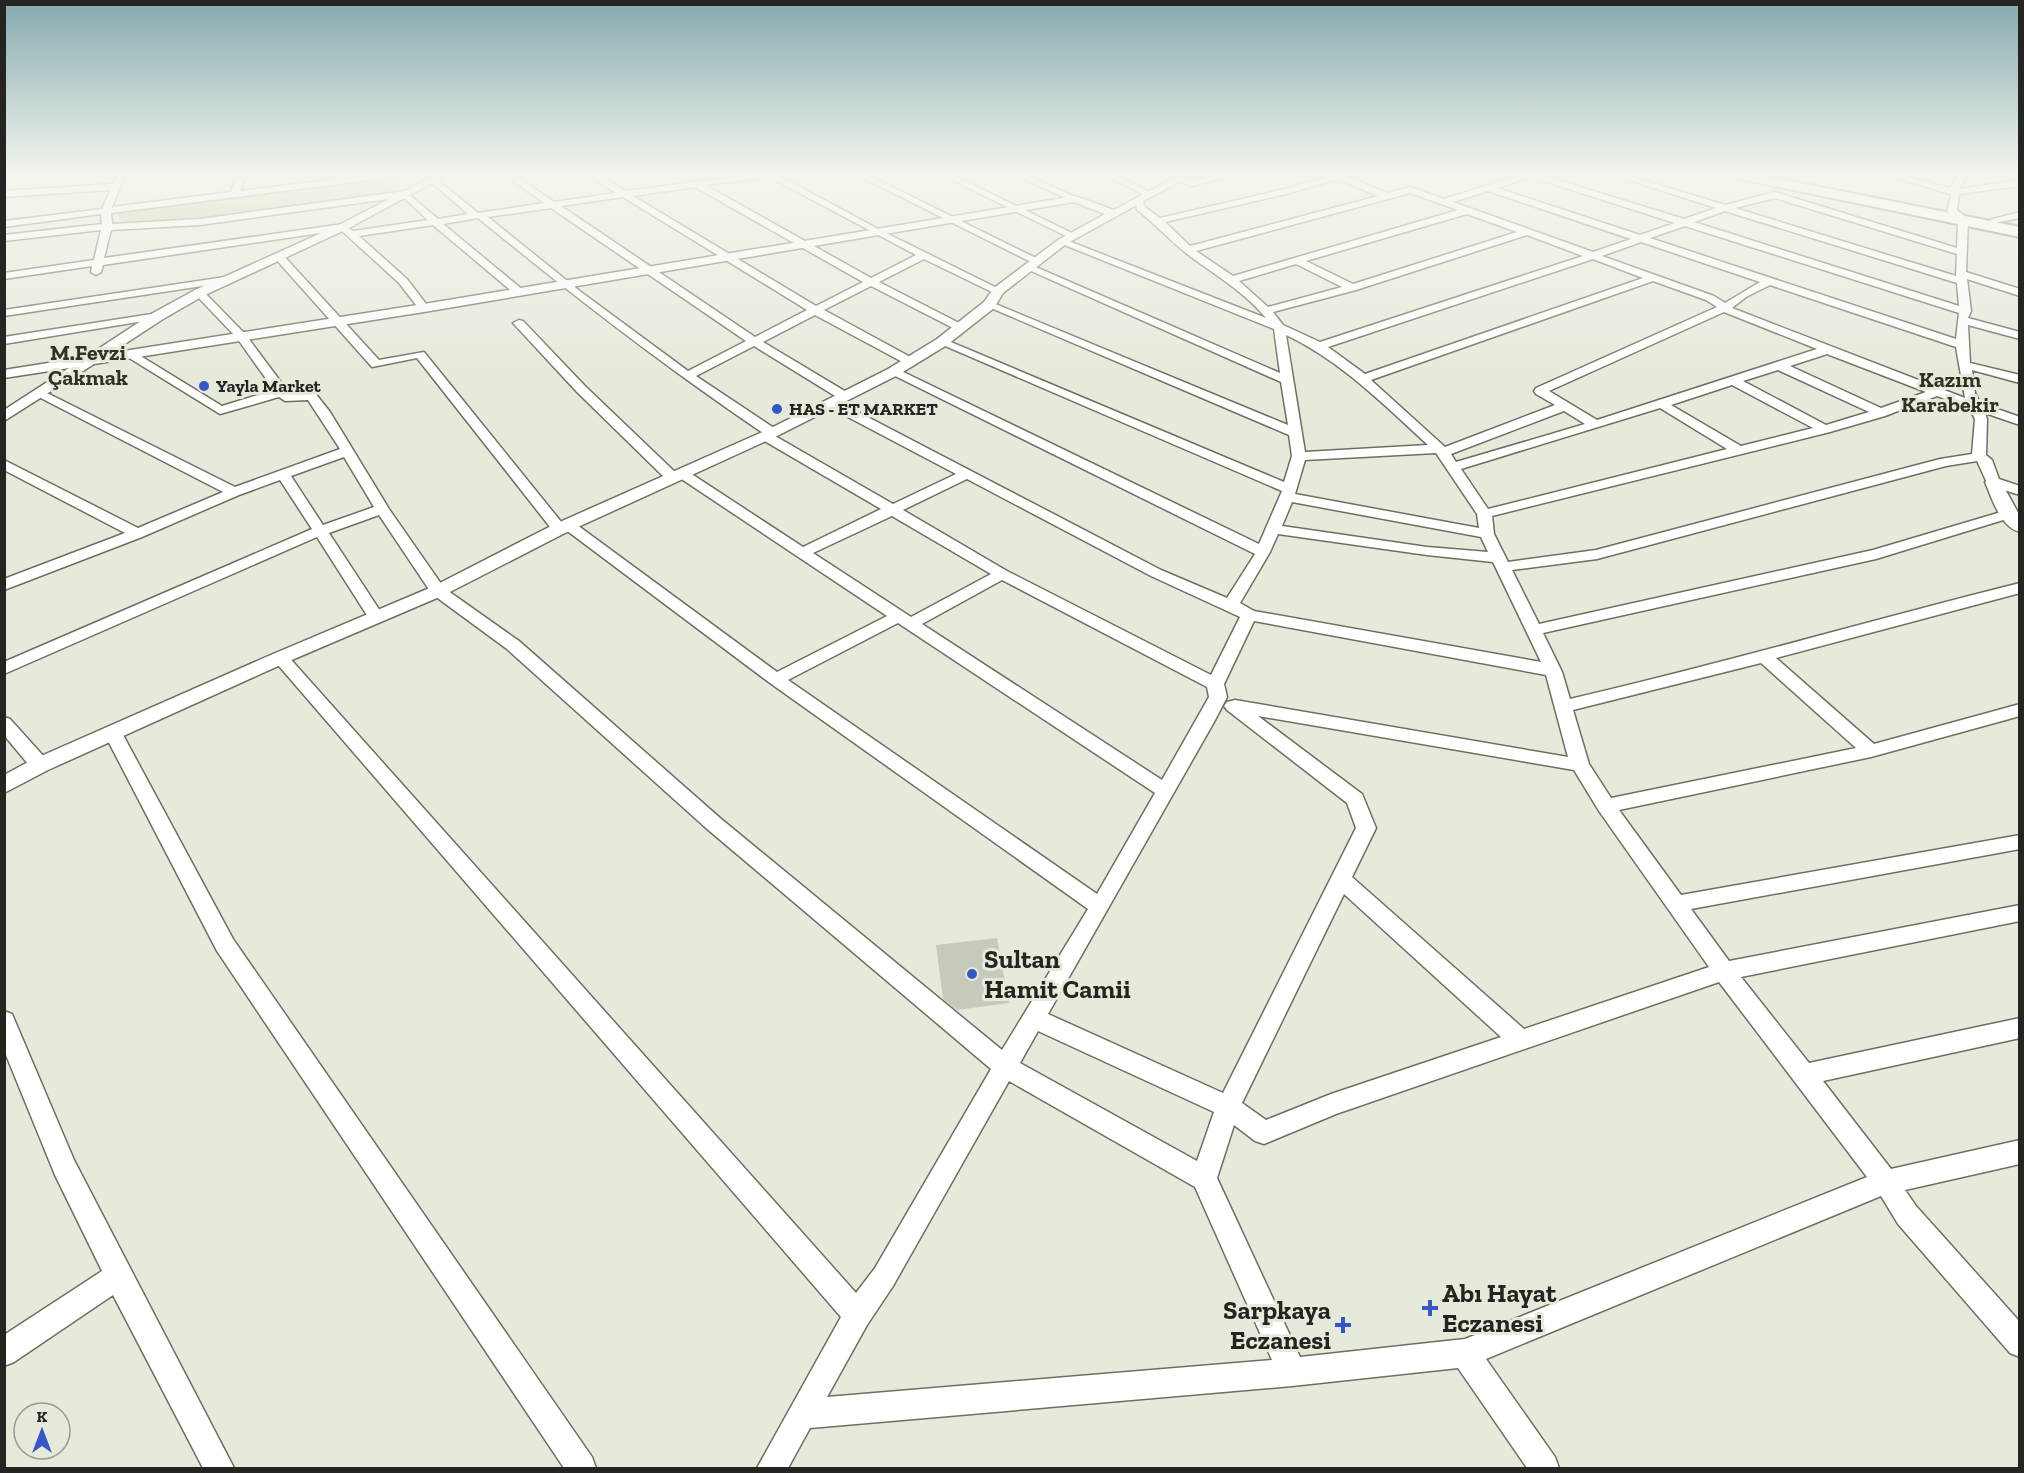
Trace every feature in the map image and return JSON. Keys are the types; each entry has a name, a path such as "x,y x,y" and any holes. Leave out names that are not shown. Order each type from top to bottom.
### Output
{"street":[{"path":"97,268 103,243"},
{"path":"4,285 97,268 268,243"},
{"path":"4,276 97,268 289,243"},
{"path":"4,417 158,316 225,280 309,243"},
{"path":"361,243 403,281 424,308"},
{"path":"462,243 519,292"},
{"path":"513,243 687,376 769,434 1002,574 1222,696 1355,799 1366,828 1228,1107 1204,1178"},
{"path":"610,243 837,399 965,475 1156,573 1240,610 1538,667 1554,672"},
{"path":"705,243 815,310 910,362"},
{"path":"4,374 424,308 811,243"},
{"path":"898,243 998,291"},
{"path":"992,243 1032,264 1287,380"},
{"path":"4,785 40,765 280,658 438,591 564,527 769,434 893,372 942,342 989,305 998,291 1063,243"},
{"path":"1078,243 1273,319 1319,346 1363,379 1445,456 1484,514 1487,534 1554,672 1580,765 1606,806 1724,971 1886,1182 1907,1215 2019,1343"},
{"path":"772,1468 857,1315 884,1277 950,1159 1222,696 1240,610 1288,493 1299,456 1287,380 1273,319 1232,280 1180,243"},
{"path":"1188,250 1215,243"},
{"path":"1232,280 1355,243"},
{"path":"1273,319 1352,288 1493,243"},
{"path":"1556,243 1710,298 1725,308 1827,351 2019,421"},
{"path":"1319,346 1629,243"},
{"path":"1651,243 1962,345"},
{"path":"1741,243 2019,336"},
{"path":"1842,243 2019,293"},
{"path":"1930,243 1963,253"},
{"path":"1962,243 1962,345 1969,393 1981,419 1979,457"},
{"path":"803,244 959,327"},
{"path":"687,376 923,255"},
{"path":"278,256 376,364 420,354 564,527 1100,907"},
{"path":"1295,260 1352,288"},
{"path":"1363,379 1652,278"},
{"path":"4,313 225,280"},
{"path":"1596,425 1540,391 1725,308 1742,295 1769,281"},
{"path":"199,293 241,336 285,397 310,396 324,412 382,509 438,591 513,645 721,830 1006,1067 1204,1178 1292,1372"},
{"path":"989,305 1295,433"},
{"path":"4,341 158,316"},
{"path":"519,323 581,389 678,476 802,553 1165,790"},
{"path":"942,342 1288,493 1487,534"},
{"path":"1299,456 1445,456 1596,425 1827,351"},
{"path":"130,354 220,410 282,392"},
{"path":"1966,365 2019,379"},
{"path":"1780,366 1881,413"},
{"path":"893,372 1263,552"},
{"path":"1732,380 1825,429"},
{"path":"1484,514 1825,429 1881,413 1937,392"},
{"path":"39,394 234,492"},
{"path":"1661,404 1737,450"},
{"path":"1445,456 1565,406"},
{"path":"4,585 137,534 234,492 347,451"},
{"path":"1273,529 1501,562 1597,554 1945,462 1979,457 1985,460 2008,514 2019,526"},
{"path":"4,464 137,534"},
{"path":"284,475 376,617"},
{"path":"802,553 965,475"},
{"path":"1993,482 2019,490"},
{"path":"4,669 319,531 382,509"},
{"path":"1532,630 1876,554 2008,514"},
{"path":"776,679 1002,574"},
{"path":"1565,706 1668,682 2019,588"},
{"path":"1762,655 1870,751"},
{"path":"280,658 857,1315"},
{"path":"1222,696 1580,765"},
{"path":"1606,806 1870,751 2019,710"},
{"path":"4,723 40,765"},
{"path":"113,733 225,945 581,1468"},
{"path":"1676,904 2019,842"},
{"path":"1340,878 1521,1041"},
{"path":"1033,1018 1228,1107 1264,1133 1331,1105 1724,971 2019,913"},
{"path":"4,1021 64,1167 118,1276 219,1468"},
{"path":"1804,1075 2019,1028"},
{"path":"803,1414 1292,1372 1465,1353 1886,1182 2019,1152"},
{"path":"4,1352 118,1276"},
{"path":"1465,1353 1545,1468"}],"building":[{"name":"Sultan Hamit Camii","path":"997,938 1009,1003 957,1010 943,999 936,945"}],"place":[{"name":"Yayla Market","path":"204,386"},
{"name":"HAS - ET MARKET","path":"777,409"},
{"name":"Sultan Hamit Camii","path":"972,974"},
{"name":"Abı Hayat Eczanesi","path":"1430,1308"},
{"name":"Sarpkaya Eczanesi","path":"1343,1325"}],"district":[{"name":"M.Fevzi Çakmak","path":"88,364"},
{"name":"Kazım Karabekir","path":"1950,392"}]}
